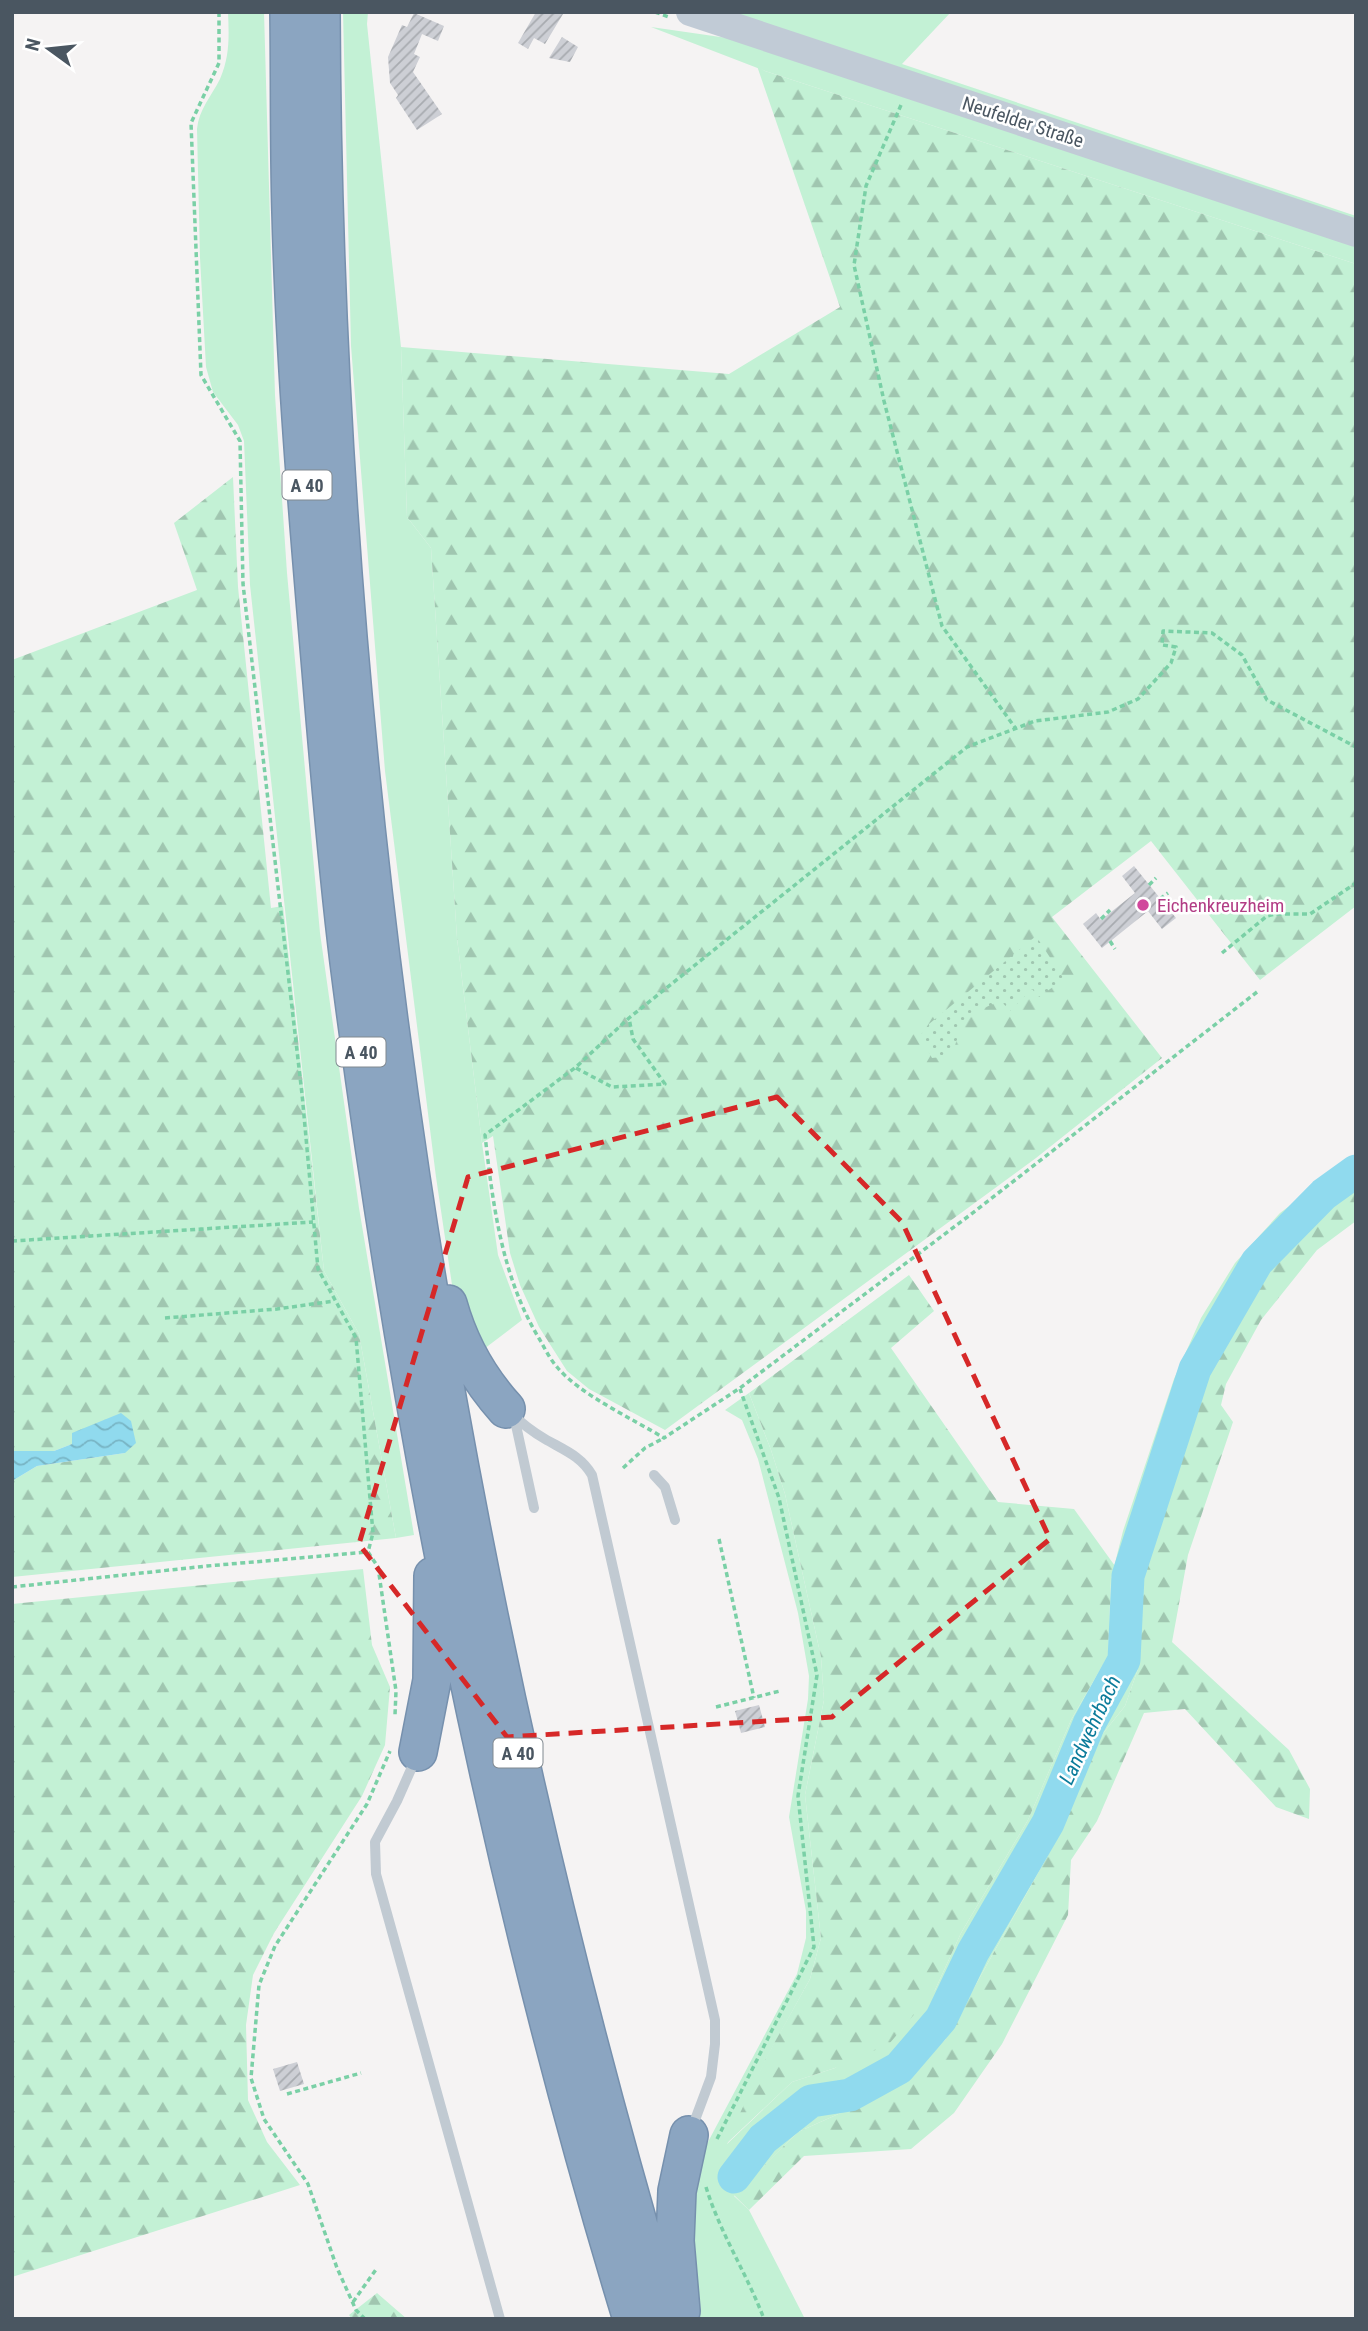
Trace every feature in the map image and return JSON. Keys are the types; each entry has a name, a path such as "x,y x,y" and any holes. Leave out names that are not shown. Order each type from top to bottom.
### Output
{"highway":[{"name":"A 40","path":"289,12 291,213 311,553 348,957 372,1133 432,1491 472,1689 516,1886 580,2137 632,2319"},
{"name":"A 40","path":"321,12 326,313 340,552 364,824 411,1179 444,1381 481,1580 517,1749 598,2083 666,2319"},
{"path":"411,1179 455,1330 477,1372 510,1413"},
{"path":"404,1748 432,1680 432,1491"},
{"path":"682,2319 674,2241 677,2191 703,2137"}],"main road":[{"name":"Neufelder Straße","path":"690,12 1356,233"}],"lane":[{"path":"510,1413 534,1508"},
{"path":"510,1413 542,1438 575,1454 593,1475 715,2020 715,2044 703,2137"},
{"path":"654,1475 666,1488 676,1520"},
{"path":"404,1748 397,1801 375,1842 376,1874 500,2319"}],"path":[{"path":"219,12 219,63 191,124 201,375 240,441 243,584 302,1094 318,1269 356,1338 373,1533 368,1552 378,1567 396,1691 395,1723"},
{"path":"905,96 866,186 854,265 887,413 942,626 1016,729"},
{"path":"664,1437 578,1386 557,1367 524,1313 501,1242 492,1199 485,1135 576,1068 629,1018 967,747 1035,721 1108,712 1138,699 1171,663 1176,648 1162,645 1163,631 1212,633 1242,655 1267,700 1356,747"},
{"path":"1149,885 1156,878"},
{"path":"1222,953 1267,916 1310,914 1356,883"},
{"path":"1160,899 1168,893"},
{"path":"1101,919 1111,910"},
{"path":"1110,942 1115,949"},
{"path":"623,1468 645,1448 740,1388 970,1215 1257,992"},
{"path":"576,1068 612,1087 665,1084 633,1039 629,1018"},
{"path":"12,1241 313,1222"},
{"path":"165,1318 277,1309 334,1301"},
{"path":"703,2137 814,1947 798,1797 817,1675 779,1497 740,1388"},
{"path":"719,1539 754,1698"},
{"path":"12,1587 368,1552"},
{"path":"716,1707 780,1692"},
{"path":"365,2319 353,2302 337,2268 308,2184 264,2119 251,2078 259,1985 275,1946 367,1804 389,1754 404,1748"},
{"path":"288,2094 361,2073"},
{"path":"706,2177 712,2207 765,2319"},
{"path":"353,2302 377,2268"}],"highlighted area":[{"path":"777,1097 902,1222 1050,1539 832,1717 507,1737 359,1544 468,1177"}],"green space":[{"path":"228,12 264,12 275,395 287,573 320,933 359,1208 414,1535 396,1538 359,1334 324,1271 250,585 244,441 238,425 213,392 206,367 197,129 203,109 226,62"},
{"path":"343,12 368,12 367,24 401,347 407,517 431,548 457,938 498,1255 522,1320 476,1355 455,1305 436,1177 385,771 351,346"},
{"path":"716,12 951,12 902,64 1356,216 1356,225"},
{"path":"651,27 762,43 1356,240 1356,264 765,71"},
{"path":"757,66 765,71 1356,264 1356,906 1260,980 1151,841 1052,917 1162,1058 1036,1158 665,1430 589,1389 567,1371 539,1327 520,1285 510,1253 493,1136 482,1143 457,938 431,548 407,517 401,347 729,374 840,307"},
{"path":"233,477 238,587 271,908 283,906 324,1271 359,1334 396,1538 12,1577 12,1481 37,1466 125,1453 72,1444 54,1451 12,1451 12,660 197,590 174,523"},
{"path":"1036,936 1064,979 1039,997 1032,989 1010,1011 1001,1001 981,1010 963,1027 952,1056 932,1058 920,1036 929,1024"},
{"path":"1356,1156 1356,1186 1347,1191 1225,1329 1204,1379 1152,1542 1142,1583 1138,1669 1125,1706 1101,1736 1058,1837 945,2040 872,2099 798,2132 734,2196 749,2210 805,2319 689,2319 683,2224 700,2157 797,1974 806,1938 806,1911 789,1817 808,1699 809,1676 798,1613 758,1459 742,1420 725,1410 749,1393 771,1450 785,1494 821,1657 824,1700 805,1795 821,1938 810,1979 767,2057 727,2144 792,2082 835,2068 935,1990 961,1933 1028,1820 1071,1720 1108,1656 1111,1579 1123,1531 1174,1379 1201,1318 1235,1263 1280,1213"},
{"path":"1356,1186 1356,1221 1317,1250 1261,1320 1226,1384 1221,1405 1233,1422 1188,1555 1172,1642 1289,1750 1310,1789 1309,1819 1276,1807 1185,1709 1144,1713 1097,1821 1071,1860 1068,1915 1002,2044 954,2113 911,2149 804,2156 749,2210 734,2195 798,2132 872,2099 945,2040 1058,1837 1101,1736 1125,1706 1138,1669 1142,1583 1152,1542 1204,1379 1225,1329 1258,1276 1298,1230"},
{"path":"909,1275 934,1311 891,1348 998,1502 1074,1509 1115,1566 1111,1579 1108,1656 1071,1720 1028,1820 961,1933 935,1990 889,2044 835,2068 792,2082 725,2145 767,2056 810,1979 821,1938 805,1795 824,1700 821,1657 785,1494 749,1393"},
{"path":"363,1569 372,1645 390,1687 385,1745 362,1796 274,1933 253,1975 246,2025 248,2100 267,2142 300,2185 12,2277 12,1604"},
{"path":"377,2293 407,2319 352,2319 349,2315"}],"water":[{"path":"121,1413 131,1421 136,1443 125,1453 37,1466 12,1481 12,1451 54,1451 72,1444 72,1433"}],"building":[{"path":"536,12 563,14 545,44 534,38 528,49 518,43"},
{"path":"414,13 444,26 438,41 422,34 414,54 420,57 413,72 442,114 417,130 396,98 398,95 390,83 388,57 402,25 407,27"},
{"path":"562,37 578,47 570,62 549,58"},
{"name":"Eichenkreuzheim","path":"1134,866 1176,918 1162,929 1148,911 1102,948 1083,924 1096,913 1101,920 1135,893 1122,876"},
{"path":"759,1705 765,1727 741,1733 735,1711"},
{"path":"297,2062 304,2084 280,2091 273,2069"}],"waterway":[{"name":"Landwehrbach","path":"734,2177 763,2139 811,2101 850,2095 899,2068 941,2019 973,1952 1048,1823 1089,1724 1124,1660 1128,1576 1195,1369 1257,1262 1324,1194 1356,1171"}],"place":[{"name":"Eichenkreuzheim","path":"1143,905"}]}
